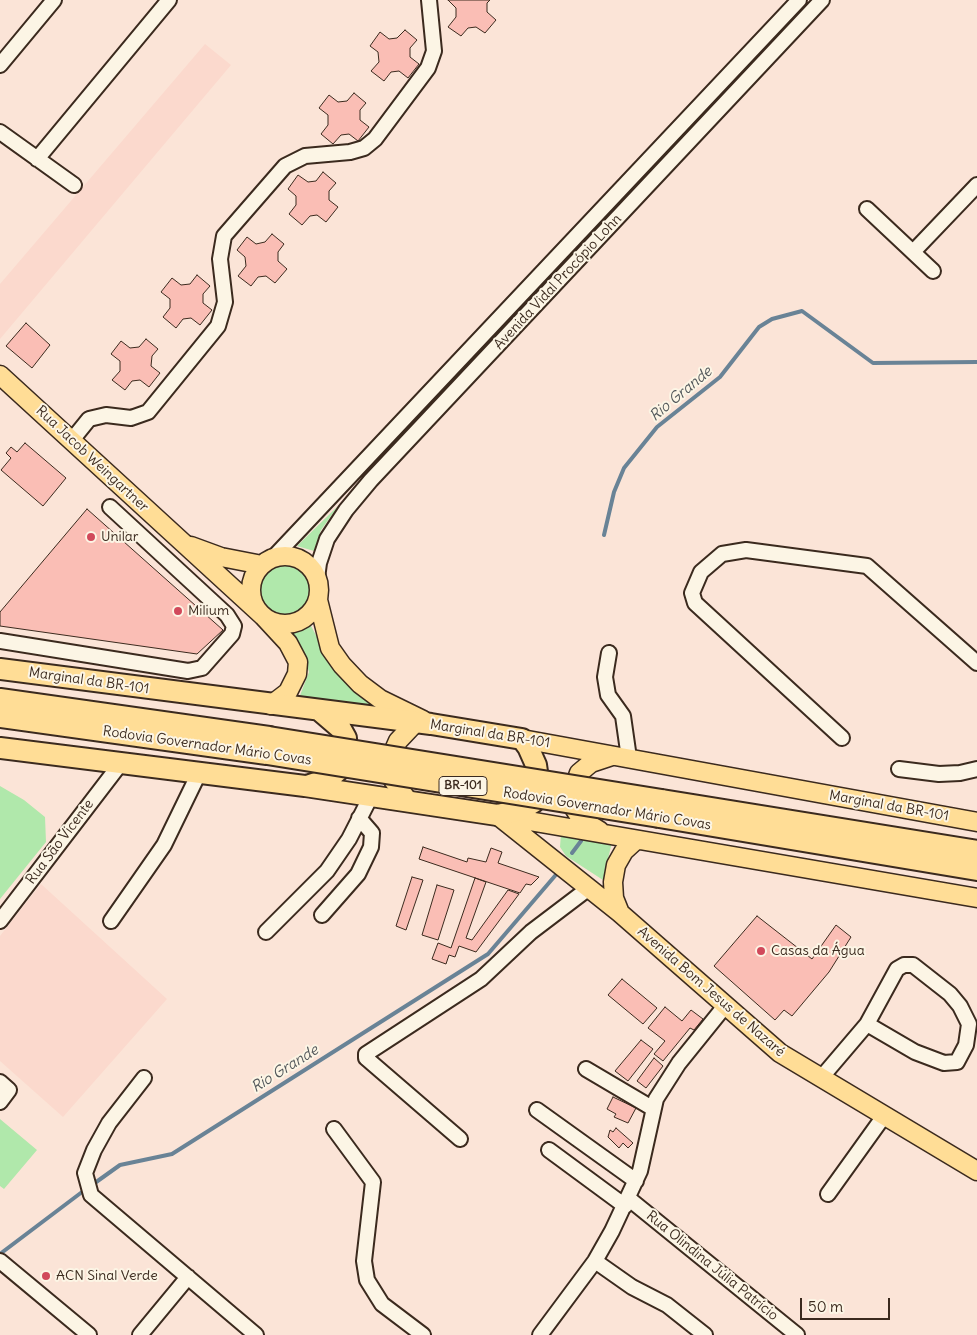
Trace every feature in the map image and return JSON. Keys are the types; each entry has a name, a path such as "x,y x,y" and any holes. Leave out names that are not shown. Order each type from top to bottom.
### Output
{"highway":[{"name":"Marginal da BR-101","path":"8,670 423,723 522,739"},
{"name":"Rodovia Governador Mário Covas","path":"0,698 268,746 660,808 977,851"},
{"path":"305,786 328,779 340,769 345,755 346,738 341,729 320,711"},
{"name":"Rodovia Governador Mário Covas","path":"0,716 268,746"},
{"path":"0,748 305,786 497,815 521,810 534,802 538,779 536,765 522,739"},
{"name":"Rodovia Governador Mário Covas","path":"660,808 859,850 977,870"},
{"path":"859,850 977,884"}],"main road":[{"name":"Rua Jacob Weingartner","path":"0,375 263,616 288,643 298,662 294,683 288,692 271,705"},
{"name":"Rua Jacob Weingartner","path":"184,544 221,557 267,562"},
{"path":"318,600 308,614 294,623 272,622 263,616 256,607 252,596 254,579 267,562 294,557 304,561 317,578 318,600 330,648 342,665 360,684 380,699 423,723 398,740 394,750 393,780 409,802"},
{"name":"Marginal da BR-101","path":"522,739 977,822"},
{"path":"608,835 582,820 572,805 572,790 579,773 591,763 622,757"},
{"path":"534,802 557,863"},
{"path":"497,815 977,898"},
{"name":"Avenida Bom Jesus de Nazaré","path":"497,815 620,913 776,1050 977,1171"},
{"path":"620,913 614,898 612,882 616,866 624,851 636,840"}],"street":[{"path":"0,65 54,0"},
{"path":"37,159 169,0"},
{"path":"72,440 89,419 106,415 131,418 148,412 218,326 225,302 220,259 224,236 285,166 305,156 350,152 364,148 375,139 428,68 434,51 429,0"},
{"name":"Avenida Vidal Procópio Lohn","path":"267,562 799,0"},
{"name":"Avenida Vidal Procópio Lohn","path":"317,578 319,563 327,539 346,510 371,480 822,0"},
{"path":"711,95 723,107"},
{"path":"0,132 74,185"},
{"path":"913,252 977,185"},
{"path":"867,209 933,270"},
{"path":"0,641 188,671 202,668 232,634 234,626 227,615 110,506"},
{"path":"842,738 695,604 692,593 701,572 722,554 746,550 867,566 977,663"},
{"path":"8,670 20,645"},
{"path":"609,653 605,677 608,695 623,716 622,757"},
{"name":"Rua São Vicente","path":"0,921 120,763"},
{"path":"899,769 939,774 960,773 977,768"},
{"path":"111,921 164,845 199,773"},
{"path":"266,932 327,871 349,839 370,796"},
{"path":"322,916 358,874 372,846 372,833 359,818"},
{"path":"460,1139 366,1058 366,1054 481,979 531,932 589,888"},
{"path":"821,1078 867,1024 897,969 913,965 950,994 960,1006 969,1024 966,1045 957,1062 944,1063 916,1052 867,1024"},
{"path":"540,1335 595,1261 626,1202 636,1181 652,1108 679,1063 725,1006"},
{"path":"586,1069 652,1108"},
{"path":"144,1078 100,1136 88,1163 86,1181 91,1195 256,1335"},
{"path":"0,1102 5,1086"},
{"path":"537,1110 636,1181"},
{"path":"828,1194 884,1116"},
{"path":"334,1129 373,1182 364,1261 367,1280 382,1304 423,1335"},
{"name":"Rua Olindina Júlia Patrício","path":"549,1150 626,1202 797,1335"},
{"path":"595,1261 632,1287 672,1309 705,1335"},
{"path":"4,1264 89,1335"},
{"path":"140,1335 188,1277"}],"shaded area":[{"path":"205,44 231,65 0,339 0,284"},
{"path":"41,884 167,999 63,1117 0,1061 0,936"}],"green space":[{"path":"339,505 321,530 314,551 297,546"},
{"path":"282,564 292,564 306,571 313,585 313,595 306,609 292,616 282,616 272,612 265,605 261,595 261,585 265,575 272,568"},
{"path":"309,622 329,660 344,680 374,706 299,698 309,672 301,649 288,631 301,628"},
{"path":"0,786 24,800 45,817 46,842 0,899"},
{"path":"561,834 612,842 603,880 566,856 560,847"},
{"path":"0,1119 37,1150 4,1189 0,1186"}],"building":[{"path":"448,0 490,0 487,3 487,12 496,20 485,33 476,27 468,28 461,36 448,27 456,17 456,8"},
{"path":"405,30 417,40 410,48 410,57 419,64 408,78 399,71 391,72 384,81 371,71 379,62 378,52 370,46 380,32 389,39 397,38"},
{"path":"354,93 366,103 360,110 360,120 369,127 358,141 349,134 341,135 333,144 321,134 328,125 328,115 319,108 329,95 338,102 347,101"},
{"path":"323,172 336,183 329,191 329,200 338,207 326,222 317,215 310,216 302,225 289,214 296,205 296,196 288,189 298,175 308,182 316,181"},
{"path":"272,234 284,244 278,252 278,261 287,269 275,283 266,276 258,277 251,286 238,276 246,266 245,257 237,250 247,237 256,244 265,242"},
{"path":"197,275 210,286 203,294 203,303 212,310 200,325 191,318 183,319 176,328 163,317 170,308 170,299 161,292 172,278 181,285 190,284"},
{"path":"26,323 50,345 32,368 6,346"},
{"path":"146,339 158,349 152,356 151,366 160,373 149,387 140,380 132,381 125,390 112,380 120,371 120,361 111,354 121,341 130,348 139,347"},
{"path":"25,443 66,478 43,506 1,470 11,458 6,453 11,447 17,452"},
{"path":"87,509 223,630 197,654 0,626 0,612"},
{"path":"423,847 467,862 468,858 486,862 491,848 502,852 498,863 539,877 531,885 526,884 520,893 419,859"},
{"path":"412,877 423,880 406,930 396,926"},
{"path":"475,878 486,882 466,938 472,940 508,890 519,894 476,952 459,946 455,957 449,955 446,964 432,959 438,943 451,948"},
{"path":"437,885 454,890 438,940 422,935"},
{"path":"757,916 812,959 836,925 851,937 829,972 792,1016 784,1010 775,1020 714,966"},
{"path":"622,979 657,1008 643,1024 608,995"},
{"path":"665,1007 682,1021 691,1010 703,1019 694,1030 690,1028 663,1061 654,1054 665,1041 648,1028"},
{"path":"641,1040 653,1049 628,1081 615,1071"},
{"path":"654,1058 663,1066 646,1088 637,1081"},
{"path":"613,1097 636,1108 628,1123 614,1117 616,1114 607,1109"},
{"path":"616,1128 633,1143 628,1148 623,1143 619,1148 608,1137 610,1130 613,1132"}],"waterway":[{"name":"Rio Grande","path":"604,535 614,492 624,468 657,427 720,377 759,327 772,319 802,311 873,363 977,362"},
{"name":"Rio Grande","path":"572,853 581,841"},
{"name":"Rio Grande","path":"92,1185 120,1165 172,1154 488,954 560,870"},
{"name":"Rio Grande","path":"0,1254 86,1189"}],"place":[{"name":"Unilar","path":"91,537"},
{"name":"Milium","path":"178,611"},
{"name":"Casas da Água","path":"761,951"},
{"name":"ACN Sinal Verde","path":"46,1276"}]}
